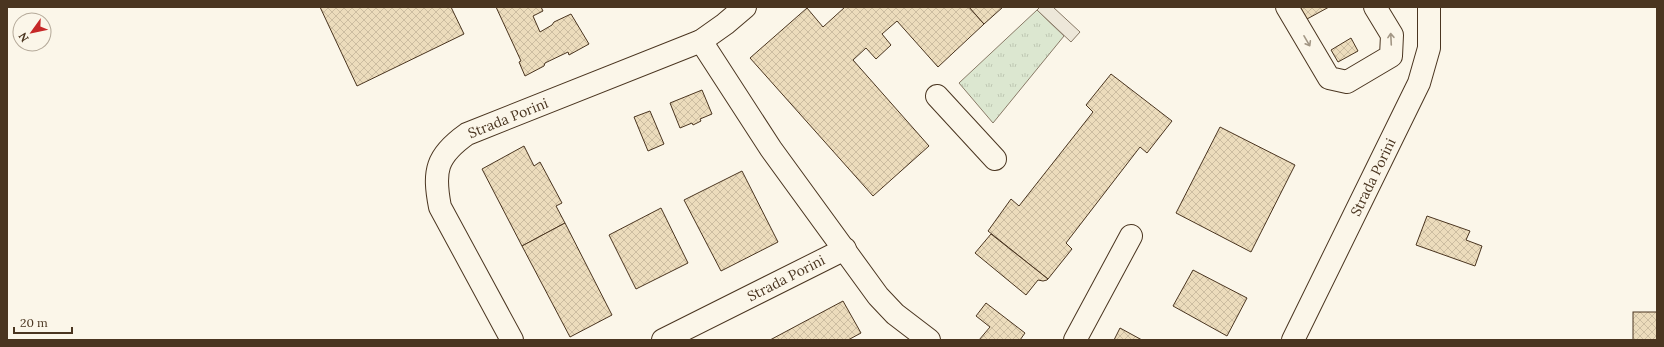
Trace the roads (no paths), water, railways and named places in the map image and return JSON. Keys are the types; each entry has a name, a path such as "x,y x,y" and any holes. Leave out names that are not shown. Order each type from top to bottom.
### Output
{"street":[{"name":"Strada Porini","path":"512,340 440,207 436,186 439,164 450,146 466,134 701,40 725,24 745,7"},
{"path":"1288,7 1329,78 1347,82 1391,56 1392,35 1375,7"},
{"name":"Strada Porini","path":"1293,340 1419,83 1429,48 1429,7"},
{"path":"701,40 771,149 845,248 878,296 895,314 929,340"},
{"path":"937,96 995,159"},
{"path":"1075,340 1131,236"},
{"name":"Strada Porini","path":"663,340 845,248"}]}
